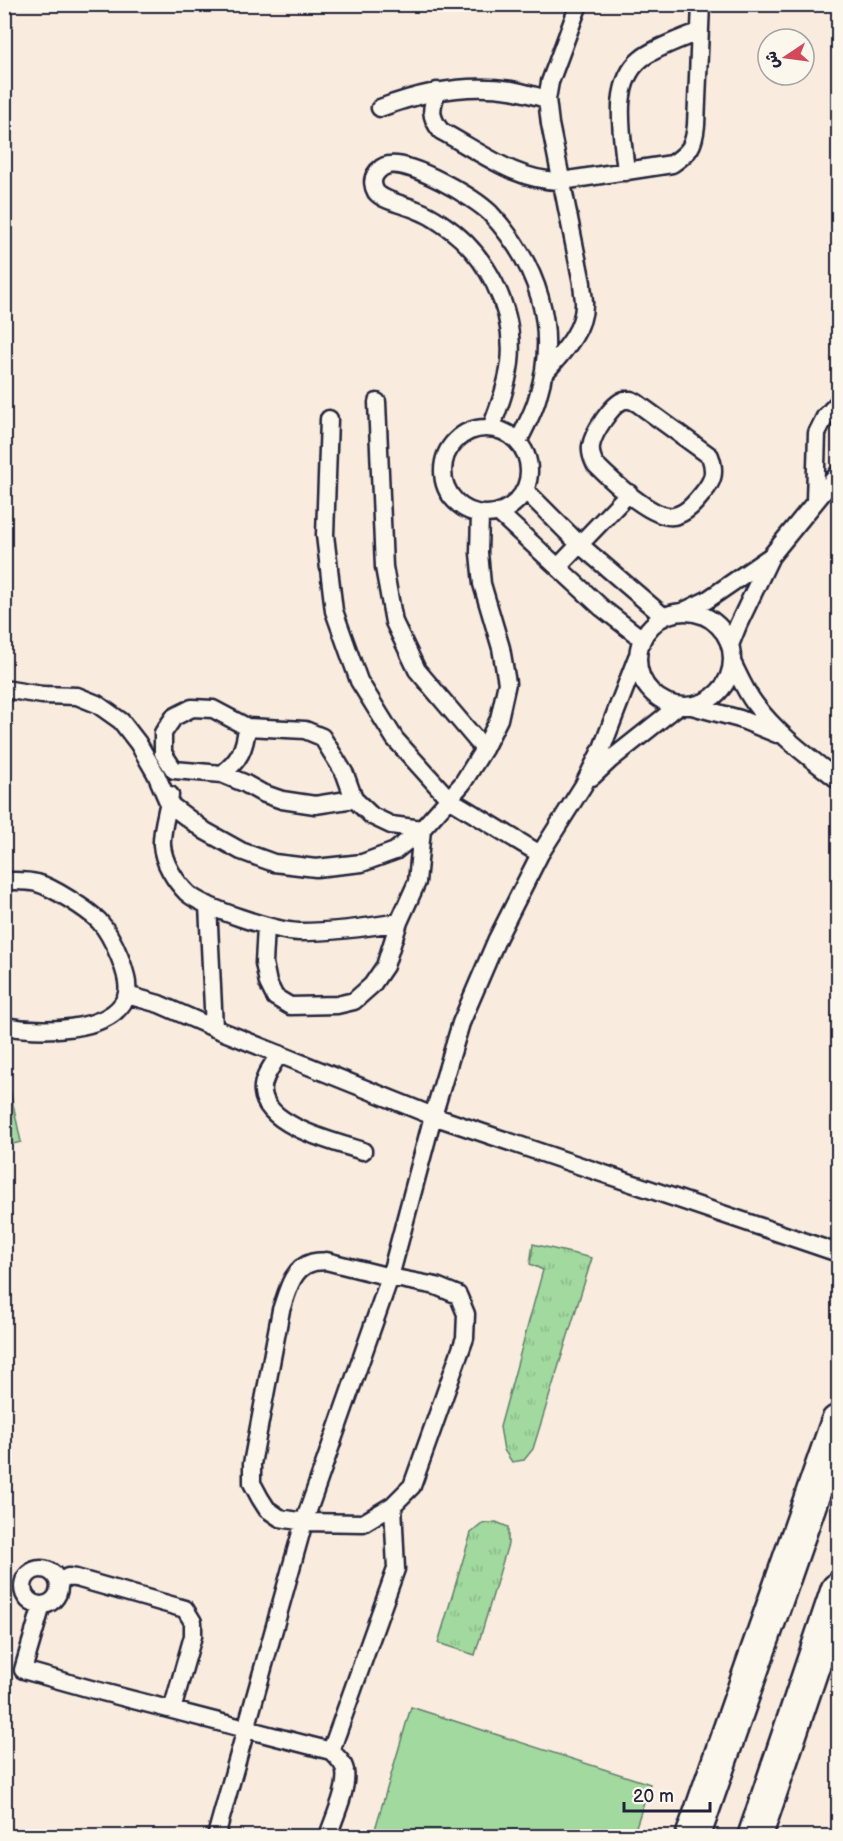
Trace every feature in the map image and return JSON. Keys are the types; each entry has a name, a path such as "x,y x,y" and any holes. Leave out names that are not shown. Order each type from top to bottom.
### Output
{"main road":[{"path":"693,1836 838,1422"},
{"path":"755,1836 838,1590"}],"lane":[{"path":"544,374 568,345 579,327 584,305 582,283 547,99 550,82 579,4"},
{"path":"437,91 432,113 434,123 441,131 524,176 561,181 672,164 685,155 694,141 701,4"},
{"path":"626,172 621,107 622,88 629,72 642,58 700,31"},
{"path":"380,108 408,97 474,87 511,90 547,99"},
{"path":"491,428 504,394 510,362 509,334 504,305 491,275 470,247 442,223 417,210 382,198 375,191 373,179 378,169 388,165 399,165 459,190 487,210 509,234 525,258 539,292 546,329 544,374 538,399 518,442"},
{"path":"624,400 637,403 701,449 710,456 714,466 714,477 696,501 686,511 674,516 660,515 648,509 629,493 595,464 591,454 591,443 596,433 617,402 624,400"},
{"path":"377,402 384,567 394,622 417,670 484,749"},
{"path":"815,501 817,434 825,417 838,403"},
{"path":"329,419 325,535 334,611 359,681 395,739 449,799 540,854"},
{"path":"491,428 501,430 518,442 528,460 528,481 519,500 510,508 499,513 480,514 469,511 450,495 445,484 444,460 457,439 473,430 491,428"},
{"path":"583,786 610,760 685,706 707,700 720,690 728,677 738,625 771,556 838,474"},
{"path":"525,490 579,544 663,616"},
{"path":"559,566 629,493"},
{"path":"499,513 602,608 642,639"},
{"path":"4,689 42,695 76,696 97,704 121,721 138,743 156,774 169,804 205,831 242,851 274,863 316,868 362,863 395,851 422,830 462,784 484,749 499,719 507,683 501,648 482,584 479,553 480,514"},
{"path":"216,1836 304,1522 390,1277 433,1116 461,1023 497,939 540,854 583,786 602,748 642,639 650,626 663,616 683,611 707,600 771,556"},
{"path":"683,611 698,613 712,620 723,632 754,703 786,738 838,780"},
{"path":"637,657 640,674 649,689 662,700 740,719 786,738"},
{"path":"399,922 345,931 296,932 266,926 208,905 187,893 168,868 162,845 174,770 163,753 163,733 174,717 192,708 213,709 247,727 305,730 322,737 345,774 354,799 372,816 391,825 422,830"},
{"path":"222,774 239,759 244,748 247,727"},
{"path":"174,770 222,774 282,800 315,805 354,799"},
{"path":"266,926 264,963 268,983 275,997 290,1006 337,1005 354,1001 372,985 385,966 399,922 417,882 422,830"},
{"path":"4,881 36,883 69,899 99,922 125,969 127,995 115,1012 89,1024 51,1029 21,1029 4,1026"},
{"path":"208,905 214,1028"},
{"path":"127,995 159,1004 433,1116 838,1253"},
{"path":"279,1054 264,1080 263,1092 268,1106 278,1118 293,1127 363,1151"},
{"path":"326,1261 390,1277 436,1286 458,1295 466,1314 465,1338 412,1486 393,1506 363,1523 304,1522 279,1518 267,1509 252,1483 252,1464 281,1310 287,1291 297,1273 310,1263 326,1261"},
{"path":"331,1751 396,1569 393,1506"},
{"path":"40,1568 48,1570 59,1581 56,1598 42,1605 34,1604 23,1592 26,1576 32,1570 40,1568"},
{"path":"59,1581 72,1577 185,1609 193,1622 194,1636 172,1710"},
{"path":"42,1605 23,1670 331,1751 345,1769 345,1784 328,1836"}],"green space":[{"path":"6,1071 21,1142 5,1146 4,1072"},
{"path":"533,1244 592,1258 533,1449 524,1460 512,1462 504,1450 500,1427 543,1270 530,1264"},
{"path":"496,1522 508,1527 508,1544 475,1655 438,1643 471,1533 482,1524"},
{"path":"411,1707 650,1784 633,1836 373,1836"}]}
